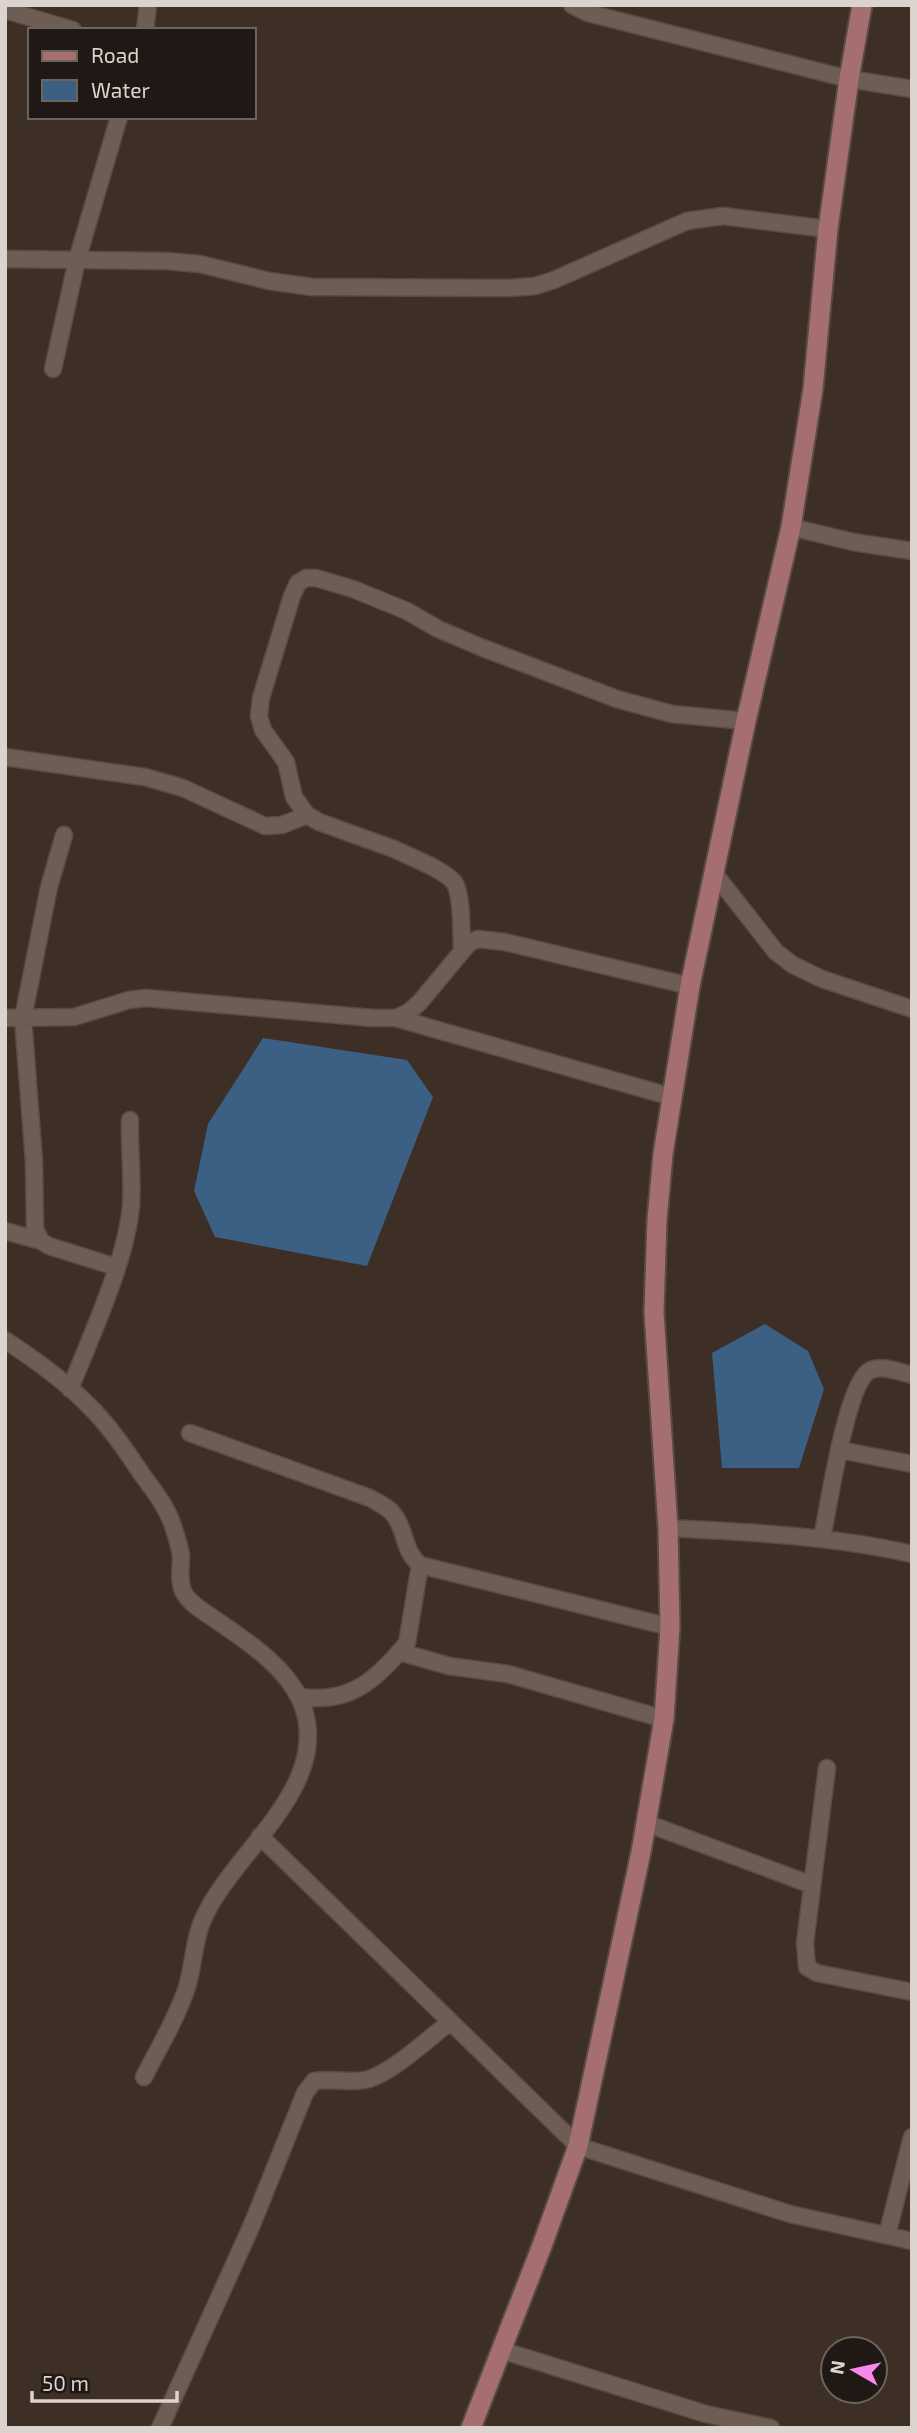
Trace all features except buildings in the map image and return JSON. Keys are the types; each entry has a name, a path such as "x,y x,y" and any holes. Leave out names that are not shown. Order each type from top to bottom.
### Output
{"main road":[{"path":"471,2428 578,2146 646,1824 664,1719 670,1627 668,1528 654,1312 657,1220 663,1154 690,986 713,873 791,527 813,389 828,229 862,5"}],"street":[{"path":"145,28 148,5"},
{"path":"572,5 588,13 849,79 912,89"},
{"path":"5,10 66,28"},
{"path":"53,369 78,260 119,119"},
{"path":"5,260 166,261 200,264 269,281 312,287 509,288 535,286 554,280 687,221 723,216 828,229"},
{"path":"791,527 853,542 912,551"},
{"path":"462,950 458,894 454,883 447,876 394,849 319,822 307,815 294,797 286,762 262,730 259,716 261,698 298,583 306,578 316,578 353,589 407,611 438,629 483,648 639,707 671,714 746,721"},
{"path":"5,757 167,782 265,826 282,825 307,815"},
{"path":"41,1241 35,1229 34,1162 23,1018 49,887 64,835"},
{"path":"713,873 776,953 793,965 822,979 912,1009"},
{"path":"397,1018 420,1002 462,950 478,939 505,942 690,986"},
{"path":"5,1018 74,1017 129,1000 156,998 397,1018 672,1097"},
{"path":"71,1390 116,1267 131,1206 130,1119"},
{"path":"5,1231 116,1267"},
{"path":"5,1340 89,1405 128,1454 161,1501 173,1524 181,1554 180,1579 184,1594 261,1652 281,1672 298,1696 308,1720 300,1780 287,1801 229,1875 203,1918 187,1989 144,2077"},
{"path":"822,1539 846,1416 858,1384 868,1372 883,1368 912,1375"},
{"path":"190,1433 370,1498 394,1514 410,1556 420,1565 670,1627"},
{"path":"840,1450 912,1464"},
{"path":"668,1528 759,1532 912,1554"},
{"path":"298,1696 318,1700 342,1696 373,1680 400,1652 407,1643 420,1565"},
{"path":"400,1652 449,1666 508,1674 664,1719"},
{"path":"827,1768 805,1943 807,1967 817,1973 912,1992"},
{"path":"646,1824 812,1885"},
{"path":"260,1836 578,2146 790,2214 912,2241"},
{"path":"160,2428 251,2227 305,2093 314,2081 329,2078 356,2081 379,2074 450,2022"},
{"path":"887,2235 912,2137"},
{"path":"501,2350 705,2421 771,2428"}],"water":[{"path":"263,1038 407,1060 433,1097 367,1266 215,1237 194,1191 208,1124"},
{"path":"765,1324 808,1351 824,1389 799,1468 722,1468 712,1353"}]}
